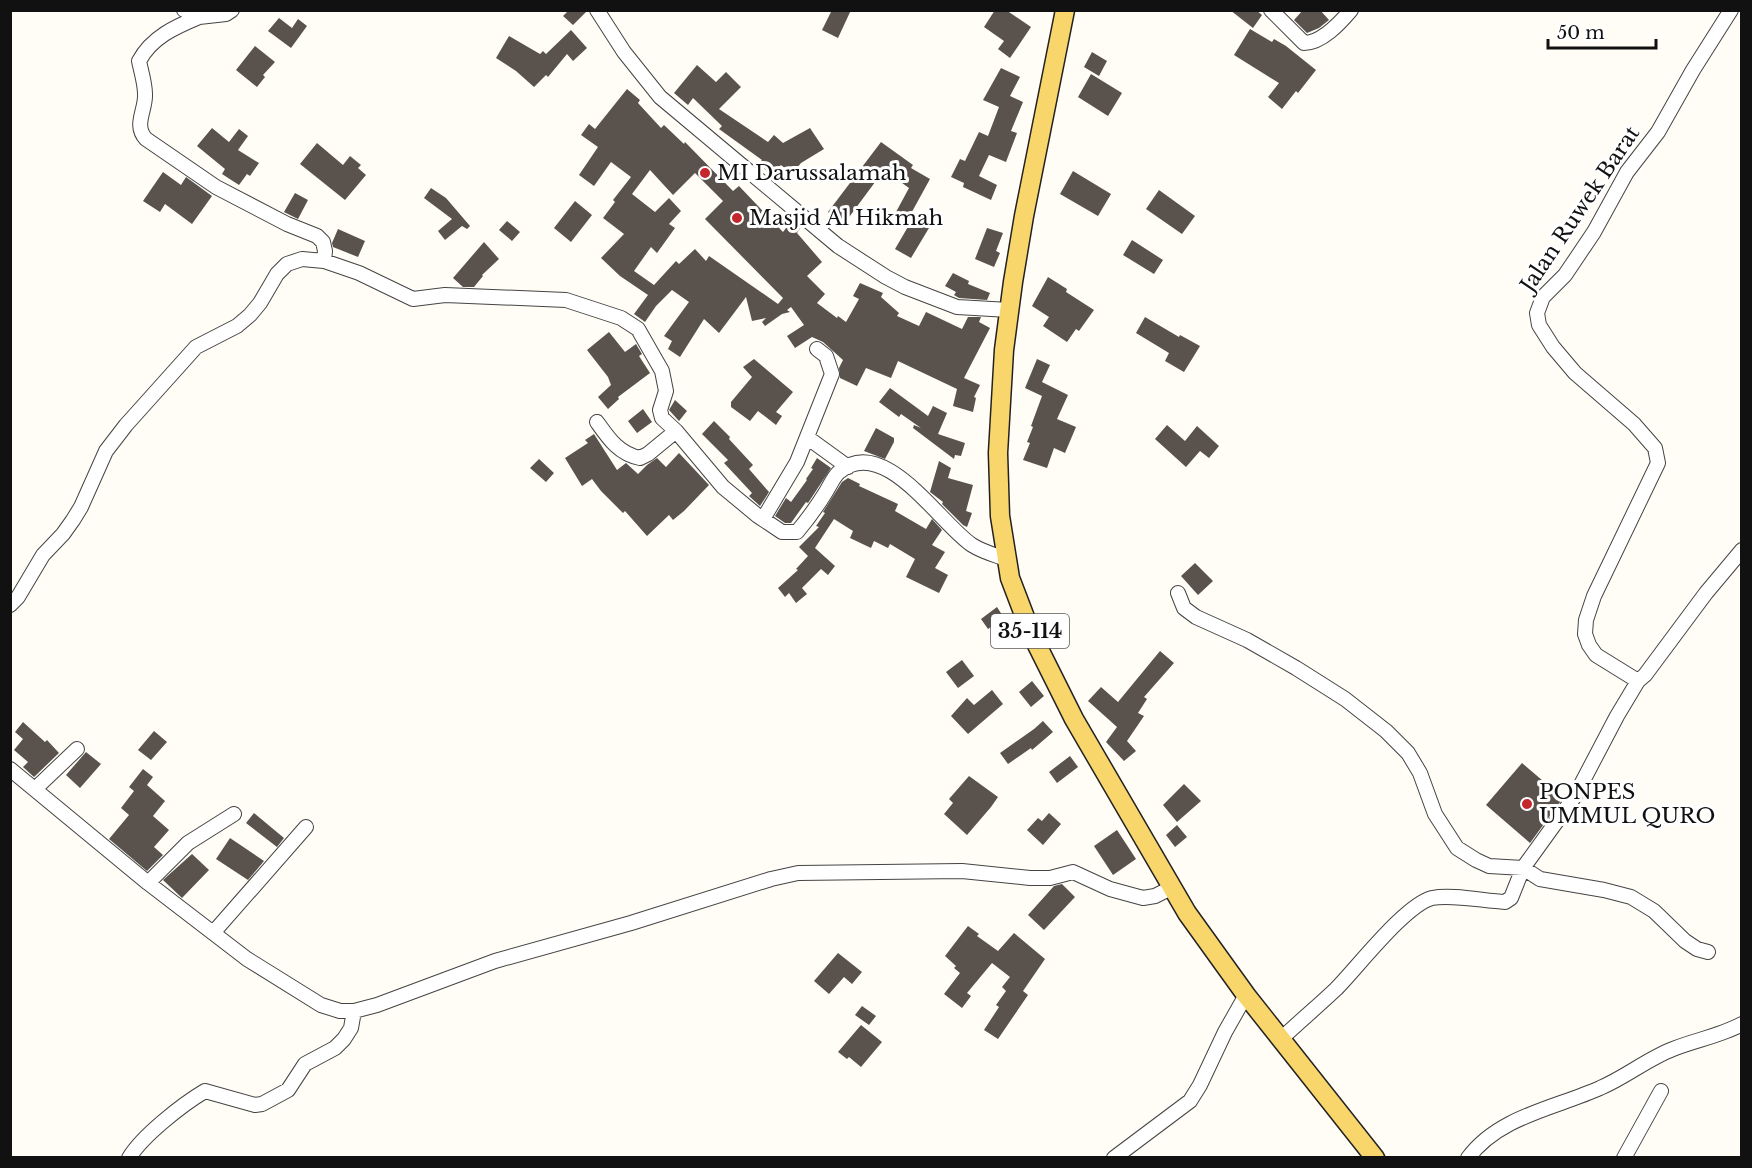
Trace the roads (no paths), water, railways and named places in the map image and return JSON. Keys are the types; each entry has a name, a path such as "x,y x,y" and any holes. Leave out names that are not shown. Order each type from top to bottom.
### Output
{"main road":[{"name":"35-114","path":"1065,10 1024,216 1009,310 998,453 1000,516 1010,578 1023,615 1074,719 1172,888 1246,995 1366,1153"}],"street":[{"path":"184,10 199,17"},
{"path":"232,10 226,14 199,17 175,27 146,48 139,61 146,92 145,107 139,124 140,133 216,187 287,224 317,236 323,242 324,261"},
{"path":"597,10 624,52 660,97 838,246 886,277 948,304 957,307 1009,310"},
{"path":"1271,10 1304,43 1312,43 1324,36 1351,10"},
{"name":"Jalan Ruwek Barat","path":"1638,681 1596,655 1585,633 1586,620 1594,596 1658,463 1658,454 1656,448 1634,424 1575,373 1560,356 1539,325 1537,312 1543,297 1565,275 1594,232 1627,172 1658,132 1693,70 1731,10"},
{"path":"10,605 18,597 43,555 63,534 81,507 106,451 126,425 196,347 237,326 260,303 277,274 287,264 302,259 324,261 359,273 413,299 445,295 566,300 621,318 638,329 662,371 666,391 660,410 662,418 676,431 723,487 782,532 797,532 838,472 855,462 871,463 889,470 905,481 971,544 985,552 1006,559"},
{"path":"763,519 797,462 832,374 826,356 817,349"},
{"path":"597,422 622,453 640,458 676,431"},
{"path":"808,438 848,467"},
{"path":"1281,1039 1337,987 1377,942 1408,914 1429,899 1446,896 1505,902 1511,898 1520,874 1575,796 1638,681 1742,550"},
{"path":"1178,592 1184,608 1196,616 1247,640 1296,668 1345,699 1386,730 1408,753 1416,766 1435,814 1457,848 1489,866 1540,879 1631,897 1654,911 1684,941 1696,949 1708,952"},
{"path":"35,789 77,749"},
{"path":"10,769 148,883 247,959 321,1005 333,1010 354,1011 401,997 495,961 798,873 962,871 1050,878 1073,872 1110,889 1143,898 1155,896 1172,888"},
{"path":"148,883 188,843 234,814"},
{"path":"213,933 306,827"},
{"path":"1114,1158 1190,1101 1246,995"},
{"path":"129,1158 146,1136 205,1091 255,1105 262,1104 288,1090 305,1064 335,1047 349,1034 354,1011"},
{"path":"1468,1158 1485,1140 1522,1118 1601,1088 1655,1056 1742,1024"},
{"path":"1624,1158 1661,1091"}],"place":[{"name":"MI Darussalamah","path":"705,173"},
{"name":"Masjid Al Hikmah","path":"737,218"},
{"name":"PONPES UMMUL QURO","path":"1527,804"}]}
